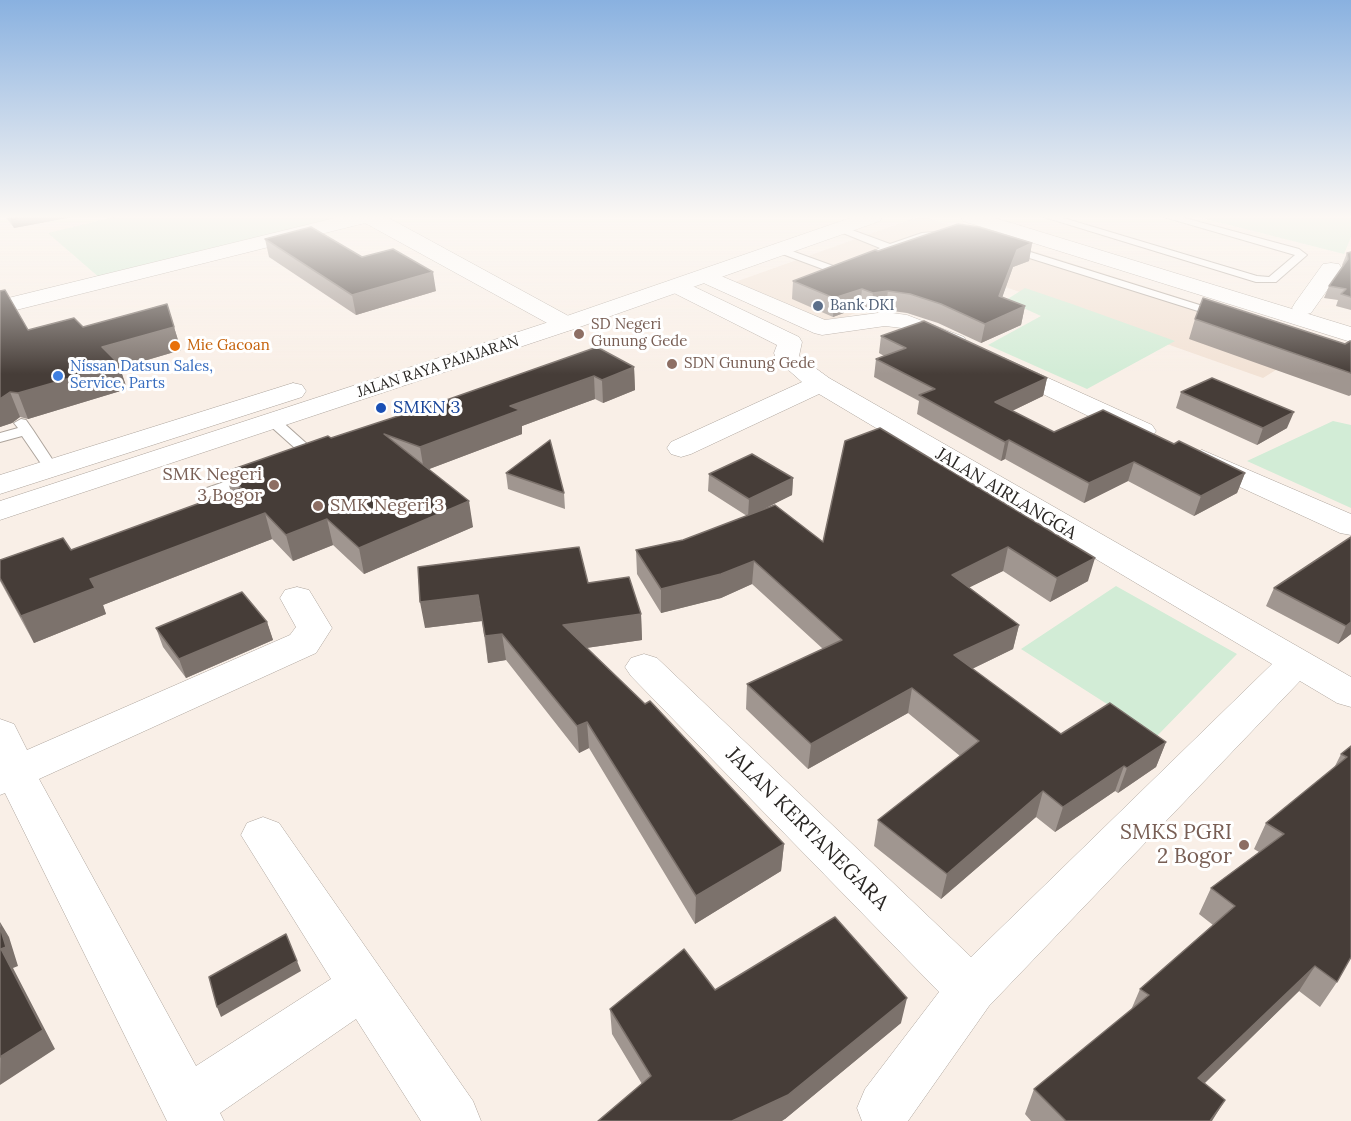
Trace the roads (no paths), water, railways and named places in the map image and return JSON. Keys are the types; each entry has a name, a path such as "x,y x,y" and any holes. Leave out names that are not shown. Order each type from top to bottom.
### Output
{"main road":[{"path":"0,307 155,269"},
{"path":"467,269 566,324"},
{"name":"JALAN RAYA PAJAJARAN","path":"0,485 543,311 681,269"},
{"name":"JALAN RAYA PAJAJARAN","path":"0,511 726,269"},
{"path":"1131,269 1244,306 1351,335"},
{"path":"1145,269 1244,306"},
{"path":"1287,316 1331,269"},
{"path":"707,276 822,328"},
{"path":"678,286 790,342 822,328 868,320 906,322 928,330 1351,526"},
{"path":"729,311 755,298"},
{"path":"1287,316 1351,322"},
{"name":"JALAN AIRLANGGA","path":"790,342 786,353 788,359 820,384 1351,694"},
{"path":"681,448 820,384"},
{"path":"297,598 314,628 303,644 5,762 191,1112 364,985"},
{"path":"885,1117 970,990 1295,663"},
{"name":"JALAN KERTANEGARA","path":"644,667 970,990"},
{"path":"262,835 453,1121"}],"lane":[{"path":"811,277 831,269"},
{"path":"1086,269 1244,306"},
{"path":"1223,269 1256,279 1272,280 1285,269"},
{"path":"273,421 311,455"},
{"path":"0,438 24,427 51,468"},
{"path":"206,493 260,473"}],"place":[{"name":"Bank DKI","path":"818,306"},
{"name":"SD Negeri Gunung Gede","path":"579,334"},
{"name":"Mie Gacoan","path":"175,346"},
{"name":"SDN Gunung Gede","path":"672,364"},
{"name":"Nissan Datsun Sales, Service, Parts","path":"58,376"},
{"name":"SMKN 3","path":"381,408"},
{"name":"SMK Negeri 3 Bogor","path":"274,485"},
{"name":"SMK Negeri 3","path":"318,506"},
{"name":"SMKS PGRI 2 Bogor","path":"1244,845"}]}
